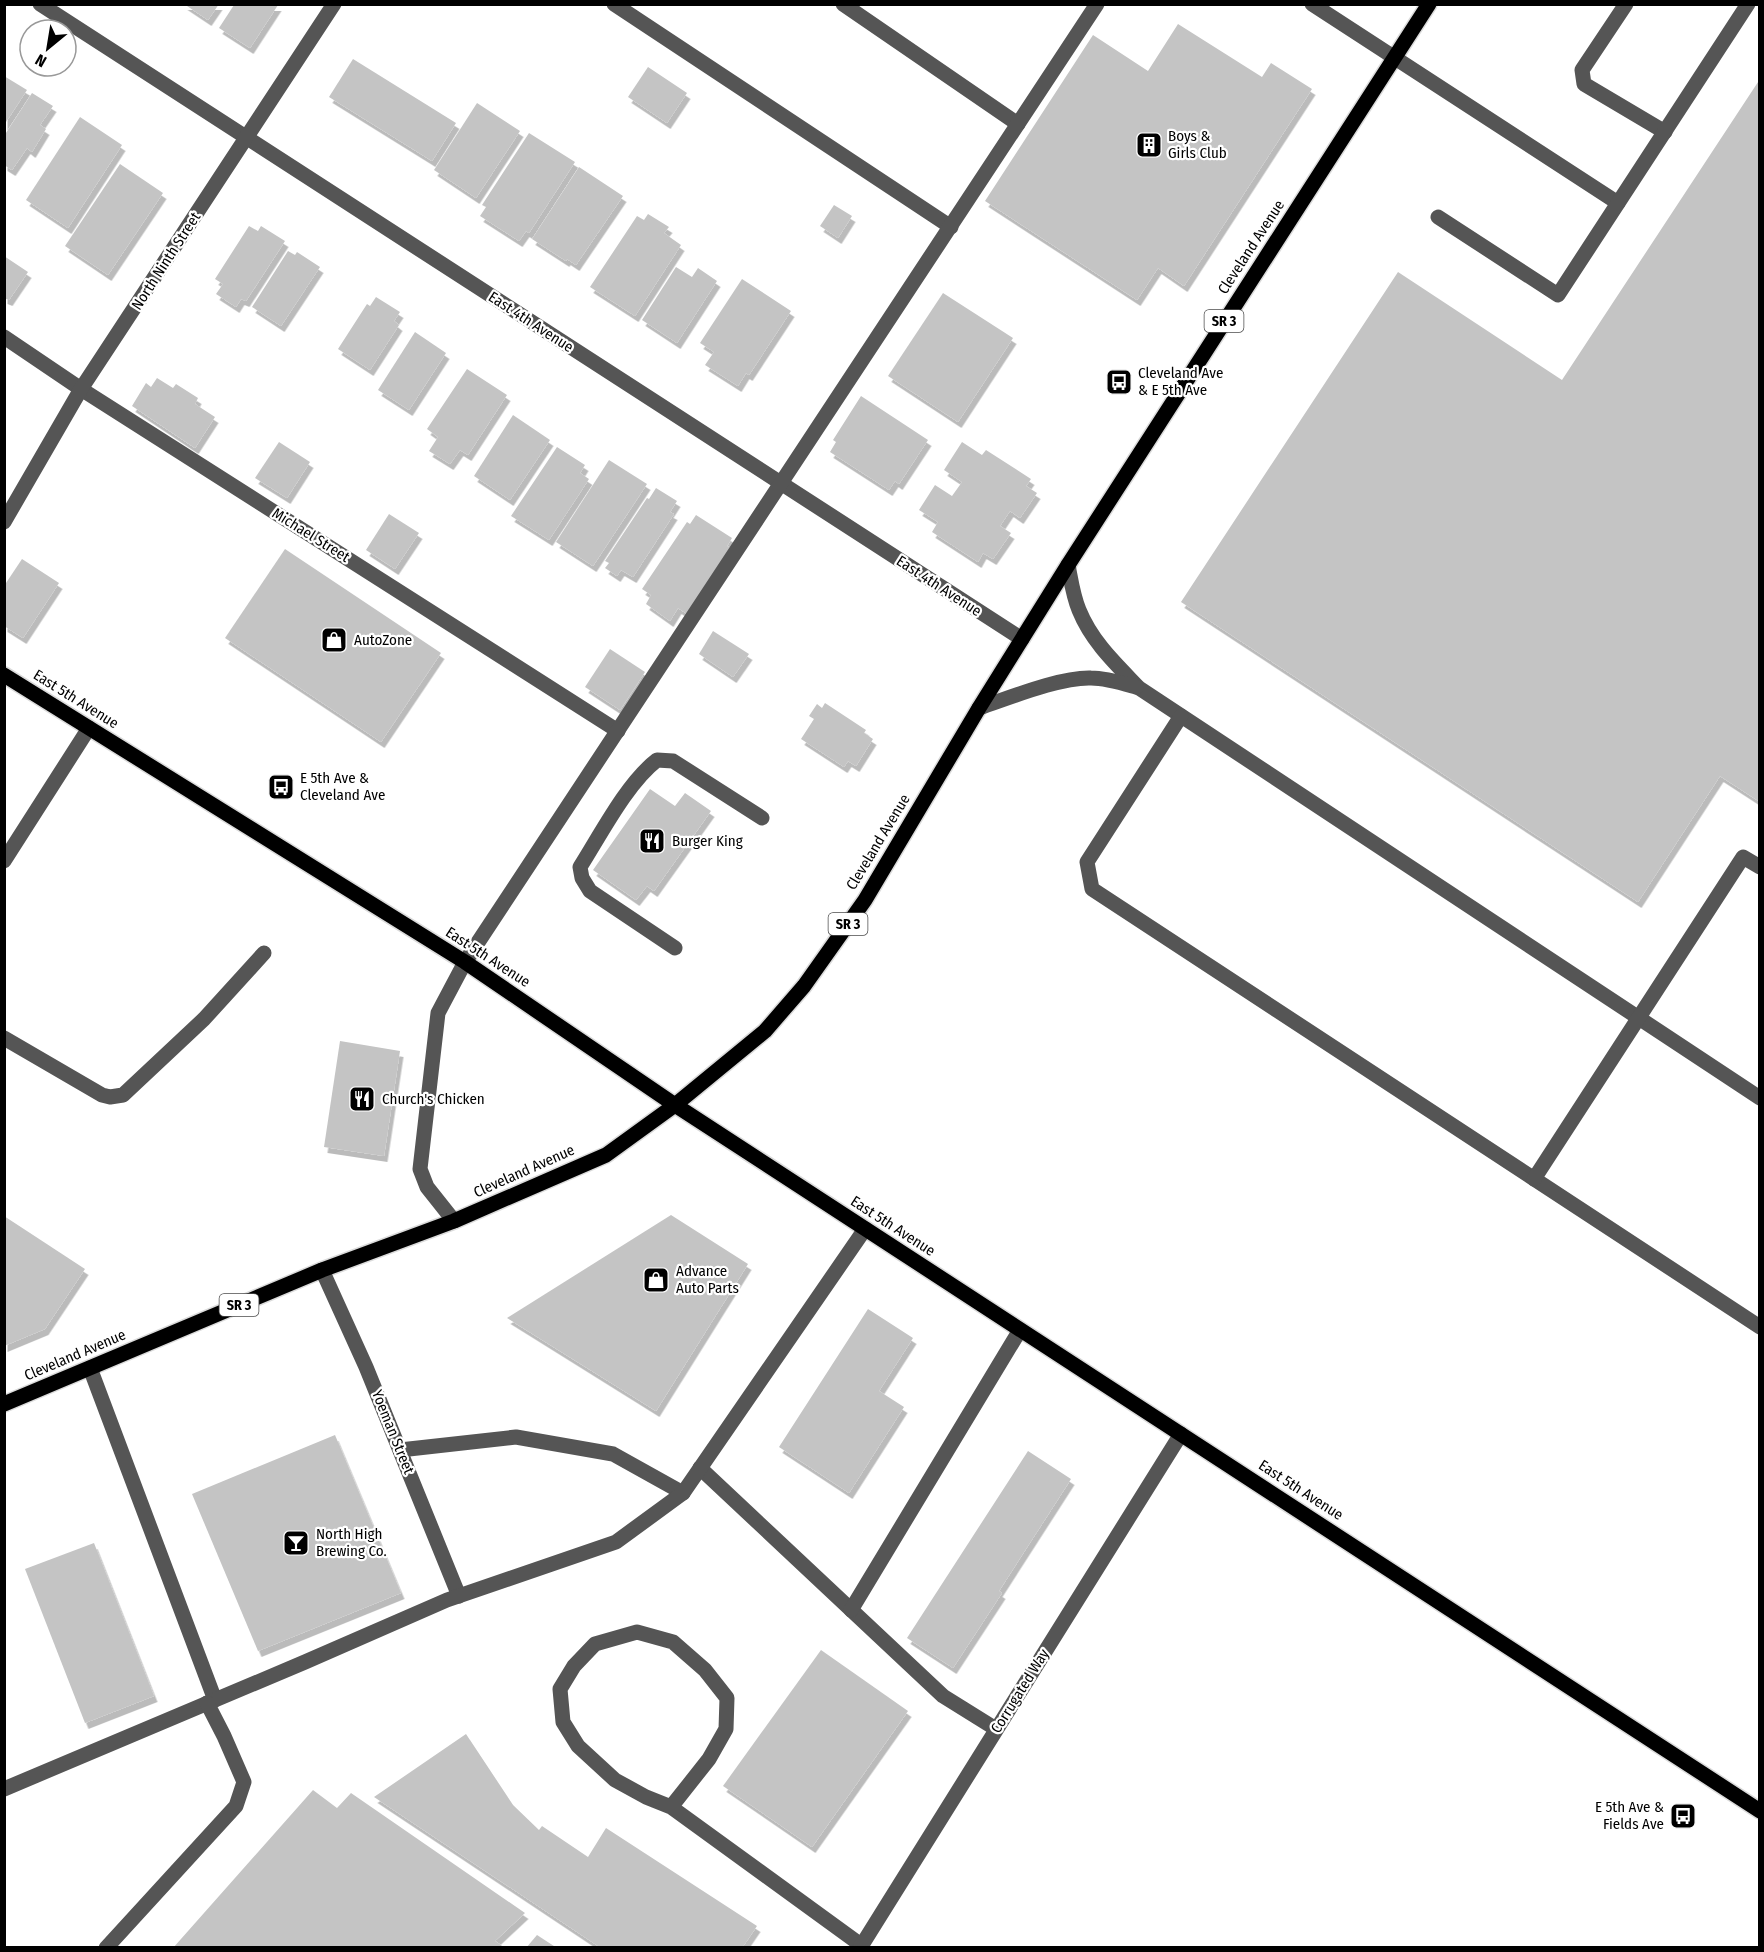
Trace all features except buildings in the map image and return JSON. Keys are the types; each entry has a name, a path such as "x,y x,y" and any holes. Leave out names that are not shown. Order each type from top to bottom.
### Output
{"main road":[{"name":"Cleveland Avenue","path":"5,1403 322,1270 454,1221 606,1155 675,1105 765,1031 804,986 865,900 979,708 1068,565 1429,4"},
{"name":"East 5th Avenue","path":"4,675 465,962 675,1105 1760,1811"}],"street":[{"name":"East 4th Avenue","path":"40,4 1022,639"},
{"name":"North Ninth Street","path":"4,522 81,389 334,4"},
{"path":"614,4 951,227"},
{"path":"843,4 1018,124"},
{"path":"454,1221 427,1187 420,1169 438,1013 465,962 1097,4"},
{"path":"1312,4 1618,203"},
{"path":"1626,4 1582,70 1584,84 1665,132"},
{"path":"1438,217 1558,296 1748,4"},
{"name":"Michael Street","path":"4,337 81,389 618,731"},
{"path":"1068,565 1078,608 1088,628 1104,652 1139,688 1760,1098"},
{"path":"979,708 1061,682 1090,678 1117,681 1139,688"},
{"path":"1181,716 1088,862 1092,889 1760,1327"},
{"path":"4,861 89,728"},
{"path":"675,948 590,891 582,878 580,867 635,782 657,760 673,761 762,818"},
{"path":"1534,1179 1743,857 1760,867"},
{"path":"4,1038 102,1095 110,1097 123,1095 204,1019 264,953"},
{"path":"4,1789 459,1596 616,1542 683,1493 865,1229"},
{"name":"Yoeman Street","path":"322,1270 354,1337 459,1596"},
{"path":"851,1610 1020,1330"},
{"path":"90,1368 211,1702 244,1782 236,1806 106,1947"},
{"name":"Corrugated Way","path":"861,1946 1180,1434"},
{"path":"400,1450 516,1437 613,1454 683,1493"},
{"path":"700,1468 943,1696 996,1729"},
{"path":"671,1807 709,1759 726,1729 727,1698 705,1670 673,1642 637,1632 595,1644 574,1666 560,1689 563,1722 578,1746 615,1779 646,1797 671,1807 861,1946"}],"place":[{"name":"Boys & Girls Club","path":"1149,145"},
{"name":"Cleveland Ave & E 5th Ave","path":"1119,382"},
{"name":"AutoZone","path":"334,640"},
{"name":"E 5th Ave & Cleveland Ave","path":"281,787"},
{"name":"Burger King","path":"652,841"},
{"name":"Church's Chicken","path":"362,1099"},
{"name":"Advance Auto Parts","path":"656,1280"},
{"name":"North High Brewing Co.","path":"296,1543"},
{"name":"E 5th Ave & Fields Ave","path":"1683,1816"}]}
